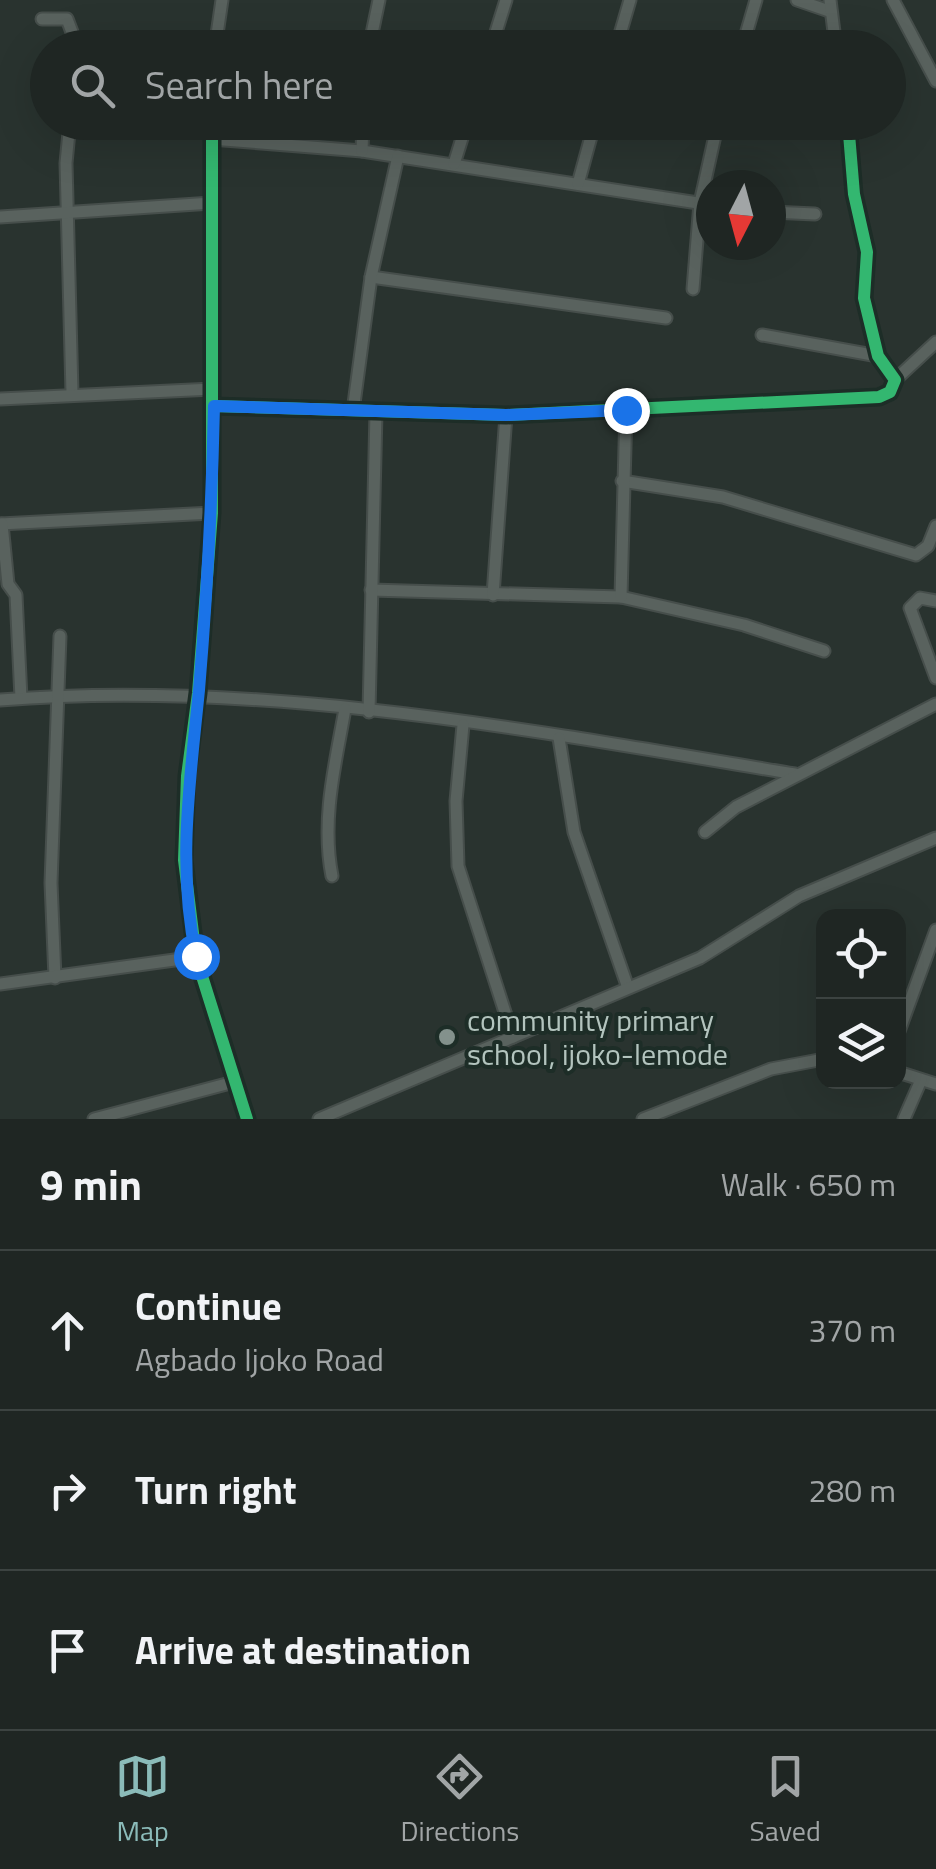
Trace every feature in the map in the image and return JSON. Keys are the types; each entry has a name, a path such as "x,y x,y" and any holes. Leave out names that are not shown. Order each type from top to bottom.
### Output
{"street":[{"path":"218,30 222,0"},
{"path":"373,30 379,0"},
{"path":"497,30 506,0"},
{"path":"621,30 630,0"},
{"path":"747,30 756,0"},
{"path":"797,0 829,5 833,30"},
{"path":"893,0 936,81"},
{"path":"42,19 67,19 71,30"},
{"path":"68,140 72,392"},
{"path":"247,1119 196,956 187,913 184,814 212,513 212,140 362,151 696,202"},
{"path":"362,140 362,151"},
{"path":"454,164 461,140"},
{"path":"578,184 590,140"},
{"path":"711,170 715,140"},
{"path":"850,140 854,194 867,252 864,298 878,356 894,380"},
{"path":"353,412 371,277 398,156"},
{"path":"0,217 212,203"},
{"path":"786,213 815,214"},
{"path":"694,289 698,260"},
{"path":"371,277 666,318"},
{"path":"762,334 878,356"},
{"path":"214,406 506,415 879,397 890,392 894,380 936,342"},
{"path":"0,400 72,392 213,389"},
{"path":"621,597 626,410"},
{"path":"368,712 376,412"},
{"path":"493,596 506,415"},
{"path":"622,481 723,497 916,556 928,546 936,526"},
{"path":"21,698 16,595 8,584 1,524 212,513"},
{"path":"371,590 621,597 744,625 824,652"},
{"path":"936,601 920,598 910,608 936,678"},
{"path":"55,978 51,882 60,636"},
{"path":"0,700 198,693 368,712 795,774"},
{"path":"705,832 736,807 795,774 936,704"},
{"path":"332,876 327,848 330,795 345,709"},
{"path":"463,725 455,819 458,866 513,1037"},
{"path":"559,738 574,832 627,986"},
{"path":"319,1119 700,958 798,896 936,838"},
{"path":"906,1012 936,930"},
{"path":"0,984 196,956"},
{"path":"643,1119 771,1069 816,1061"},
{"path":"906,1075 936,1084"},
{"path":"904,1119 921,1080"},
{"path":"94,1119 234,1082"}],"cycle path":[{"path":"212,140 212,513 198,693 187,776 184,860 196,957 247,1119"},
{"path":"213,406 506,415 879,397 890,392 895,380 878,356 864,298 867,252 854,194 850,140"}],"place":[{"name":"community primary school, ijoko-lemode","path":"447,1037"}],"route":[{"path":"196,956 187,913 184,814 212,513 214,406 506,415 626,410"}]}
